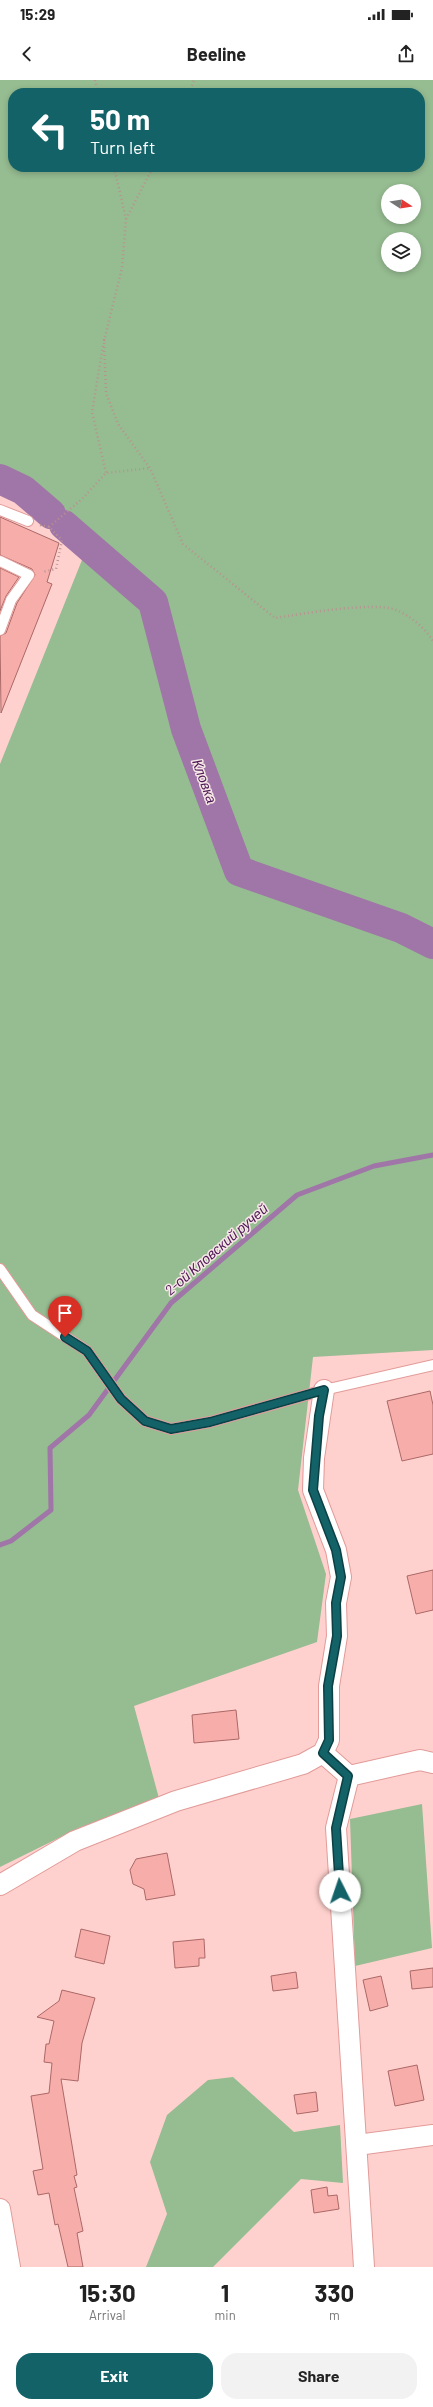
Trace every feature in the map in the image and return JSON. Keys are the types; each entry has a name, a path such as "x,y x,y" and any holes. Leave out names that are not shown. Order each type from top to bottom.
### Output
{"street":[{"path":"0,1885 75,1841 176,1801 303,1764 323,1753 329,1740 328,1686 337,1636 336,1603 341,1577 336,1550 313,1490 318,1423 324,1390"},
{"path":"323,1753 348,1776"},
{"path":"348,1776 420,1760 433,1763"},
{"path":"348,1776 336,1828 364,2267"},
{"path":"357,2145 433,2135"},
{"path":"0,2209 7,2266"}],"lane":[{"path":"0,510 28,522"},
{"path":"0,561 29,575 11,600 0,630"},
{"path":"0,1269 32,1315 87,1351 121,1399 145,1421 171,1429 210,1422 324,1390 433,1365"}],"path":[{"path":"106,473 92,412 104,339 122,268 126,219 115,172"},
{"path":"126,219 150,172"},
{"path":"104,339 106,393 118,424 150,468 183,544 275,618 360,607 395,610 426,630 433,641"},
{"path":"49,527 82,499 106,473 150,468"},
{"path":"28,522 49,527 62,540 56,569 29,575"}],"green space":[{"path":"0,80 433,80 433,1350 313,1357 298,1490 326,1574 317,1642 134,1706 160,1802 81,1827 0,1867 0,764 82,560 44,501 0,484"},
{"path":"422,1804 432,1948 355,1966 350,1819"},
{"path":"233,2077 294,2132 340,2125 343,2183 301,2179 213,2267 146,2267 167,2214 150,2162 167,2115 208,2080"}],"building":[{"path":"0,517 59,543 47,582 52,584 1,713 0,636 6,633 17,603 35,575 32,569 0,555"},
{"path":"0,568 19,577 6,596 0,611"},
{"path":"430,1391 433,1405 433,1454 402,1461 387,1401"},
{"path":"433,1570 433,1610 416,1614 407,1576"},
{"path":"236,1710 239,1739 194,1743 192,1715"},
{"path":"167,1853 175,1895 146,1900 144,1889 133,1884 130,1870 136,1859"},
{"path":"81,1929 110,1936 104,1964 75,1957"},
{"path":"204,1939 205,1958 199,1958 199,1966 175,1968 173,1942"},
{"path":"433,1968 433,1987 412,1989 410,1971"},
{"path":"296,1972 298,1988 273,1991 271,1976"},
{"path":"381,1976 388,2006 370,2011 363,1980"},
{"path":"62,1990 95,1998 82,2043 78,2081 61,2079 77,2175 74,2176 77,2187 74,2188 83,2231 77,2233 83,2267 68,2267 58,2224 55,2225 49,2193 38,2195 33,2171 43,2169 31,2096 49,2093 52,2063 44,2062 46,2044 49,2044 54,2021 37,2017 59,2001"},
{"path":"417,2065 424,2100 395,2106 388,2071"},
{"path":"316,2092 318,2111 297,2114 294,2095"},
{"path":"327,2187 328,2196 337,2195 339,2209 314,2213 311,2190"}],"waterway":[{"name":"Кловка","path":"0,479 23,490 51,514"},
{"name":"Кловка","path":"64,525 153,602 186,729 239,871 401,928 433,944"},
{"name":"2-ой Кловский ручей","path":"0,1545 11,1541 51,1510 50,1448 89,1415 171,1303 297,1195 374,1166 433,1155"}],"route":[{"path":"65,1337 87,1351 121,1399 145,1421 171,1429 210,1422 324,1390 314,1458 313,1490 336,1550 341,1577 336,1603 337,1636 328,1686 329,1740 323,1753 348,1776 336,1828 340,1891"}]}
